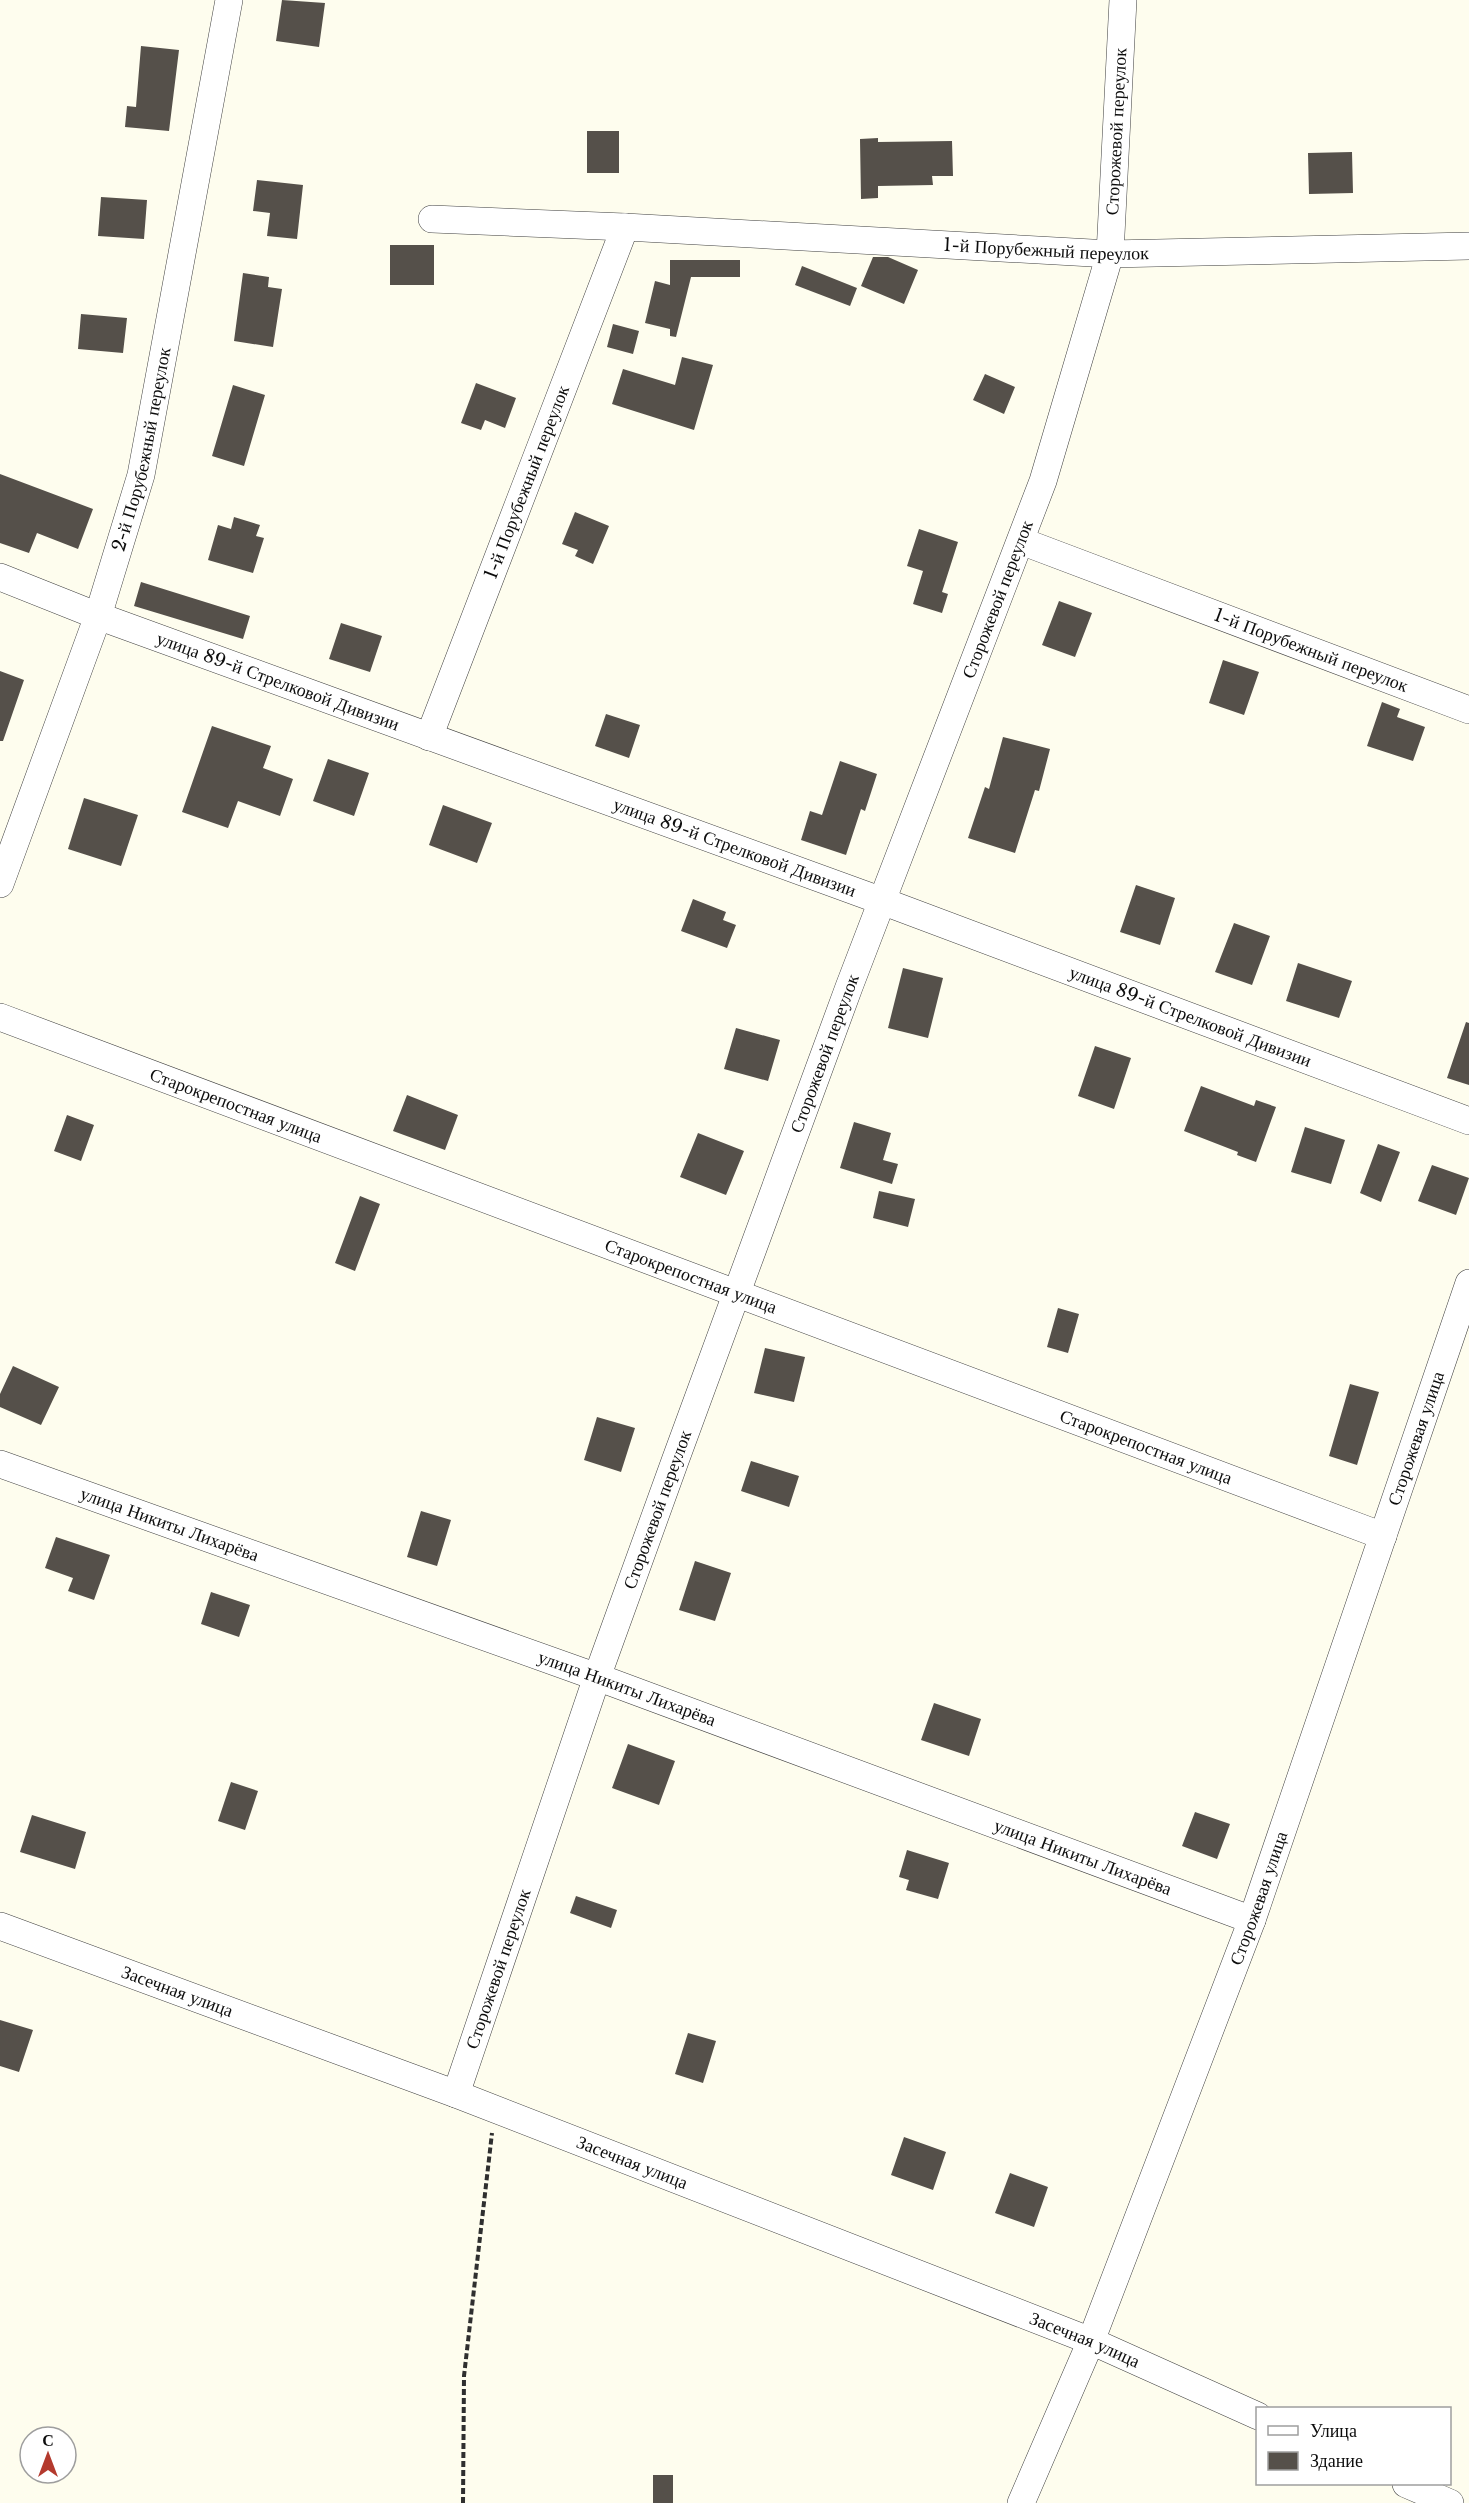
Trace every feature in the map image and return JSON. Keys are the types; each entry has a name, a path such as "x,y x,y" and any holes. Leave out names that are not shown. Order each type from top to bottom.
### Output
{"street":[{"name":"2-й Порубежный переулок","path":"0,884 98,616 141,476 229,0"},
{"name":"Сторожевой переулок","path":"456,2094 597,1677 736,1294 882,901 1043,482 1110,254 1123,0"},
{"name":"1-й Порубежный переулок","path":"432,219 625,227 1110,254 1469,246"},
{"name":"1-й Порубежный переулок","path":"429,737 625,227"},
{"name":"1-й Порубежный переулок","path":"1021,541 1469,710"},
{"name":"улица 89-й Стрелковой Дивизии","path":"0,577 98,616 882,901 1469,1121"},
{"name":"Старокрепостная улица","path":"0,1017 1383,1536"},
{"name":"Сторожевая улица","path":"1020,2503 1091,2341 1252,1920 1469,1283"},
{"name":"улица Никиты Лихарёва","path":"0,1464 597,1677 1252,1920"},
{"name":"Засечная улица","path":"0,1926 456,2094 1091,2341 1256,2416"},
{"path":"1409,2485 1450,2503"}],"path":[{"path":"463,2503 464,2376 495,2109"}],"building":[{"path":"282,0 325,3 319,47 276,41"},
{"path":"141,46 179,50 169,131 125,127 127,106 136,107"},
{"path":"587,131 619,131 619,173 587,173"},
{"path":"878,138 878,142 952,141 953,176 932,176 933,185 878,186 878,198 861,199 860,139"},
{"path":"1352,152 1353,193 1309,194 1308,153"},
{"path":"257,180 303,185 297,239 267,236 270,213 253,211"},
{"path":"101,197 147,200 144,239 98,236"},
{"path":"390,245 434,245 434,285 390,285"},
{"path":"873,257 888,257 918,270 904,304 861,286"},
{"path":"670,260 740,260 740,277 691,277 676,337 670,336 670,329 645,323 655,281 670,285"},
{"path":"802,266 857,288 850,306 795,285"},
{"path":"243,273 269,277 268,287 282,289 273,347 234,341"},
{"path":"81,314 127,318 123,353 78,349"},
{"path":"613,324 639,331 633,354 607,347"},
{"path":"682,357 713,365 694,430 612,404 623,369 675,385"},
{"path":"985,374 1015,387 1004,414 973,400"},
{"path":"476,383 516,398 505,428 485,420 481,430 461,423"},
{"path":"233,385 265,395 244,466 212,456"},
{"path":"0,474 93,509 78,549 37,533 29,553 0,543"},
{"path":"575,512 609,526 593,564 575,556 578,550 562,544"},
{"path":"234,517 260,525 256,536 264,538 253,573 208,560 218,525 231,529"},
{"path":"919,529 958,542 942,592 948,594 942,613 913,604 923,571 907,566"},
{"path":"141,582 250,616 243,639 134,606"},
{"path":"1059,601 1092,613 1075,657 1042,645"},
{"path":"341,623 382,636 370,672 329,659"},
{"path":"1223,660 1259,672 1244,715 1209,703"},
{"path":"0,671 24,680 3,741 0,741"},
{"path":"1382,702 1400,709 1397,717 1425,727 1413,761 1367,746"},
{"path":"606,714 640,725 629,758 595,746"},
{"path":"212,726 271,746 263,768 293,779 280,816 238,801 228,828 182,812"},
{"path":"1003,737 1050,749 1039,791 1035,790 1015,853 968,838 985,787 989,789"},
{"path":"328,759 369,773 354,816 313,801"},
{"path":"840,761 877,774 865,811 861,809 846,855 801,840 810,811 822,815"},
{"path":"84,798 138,815 121,866 68,849"},
{"path":"443,805 492,823 477,863 429,845"},
{"path":"1136,885 1175,898 1160,945 1120,932"},
{"path":"693,899 726,912 723,920 736,925 727,948 681,931"},
{"path":"1234,923 1270,936 1252,985 1215,972"},
{"path":"1298,963 1352,981 1339,1018 1286,1001"},
{"path":"903,968 943,978 928,1038 888,1028"},
{"path":"1466,1022 1469,1023 1469,1085 1447,1078"},
{"path":"736,1028 780,1040 768,1081 724,1069"},
{"path":"1095,1046 1131,1058 1114,1109 1078,1096"},
{"path":"1201,1086 1254,1106 1256,1100 1276,1107 1256,1162 1237,1155 1238,1152 1184,1131"},
{"path":"407,1095 458,1115 445,1150 393,1131"},
{"path":"67,1115 94,1125 81,1161 54,1151"},
{"path":"854,1122 891,1133 883,1160 898,1164 892,1184 840,1168"},
{"path":"1305,1127 1345,1140 1331,1184 1291,1172"},
{"path":"698,1133 744,1151 726,1195 680,1177"},
{"path":"1378,1144 1400,1152 1381,1202 1360,1193"},
{"path":"1432,1165 1469,1178 1456,1215 1418,1201"},
{"path":"879,1191 915,1199 908,1227 873,1218"},
{"path":"360,1196 380,1204 355,1271 335,1263"},
{"path":"1058,1308 1079,1314 1068,1353 1047,1347"},
{"path":"765,1348 805,1357 794,1402 754,1393"},
{"path":"13,1366 59,1387 41,1425 0,1407 0,1394"},
{"path":"1350,1384 1379,1392 1357,1465 1329,1456"},
{"path":"597,1417 635,1428 621,1472 584,1460"},
{"path":"751,1461 799,1476 789,1507 741,1491"},
{"path":"421,1511 451,1520 437,1566 407,1557"},
{"path":"56,1537 110,1555 94,1600 68,1591 73,1578 45,1568"},
{"path":"695,1561 731,1573 715,1621 679,1610"},
{"path":"211,1592 250,1605 239,1637 201,1624"},
{"path":"934,1703 981,1719 969,1756 921,1740"},
{"path":"628,1744 675,1761 659,1805 612,1788"},
{"path":"231,1782 258,1791 245,1830 218,1821"},
{"path":"1195,1812 1230,1824 1217,1859 1182,1846"},
{"path":"32,1815 86,1832 75,1869 20,1852"},
{"path":"907,1850 949,1863 938,1899 906,1890 909,1880 899,1877"},
{"path":"576,1896 617,1910 611,1928 570,1913"},
{"path":"0,2020 33,2030 19,2072 0,2066"},
{"path":"688,2033 716,2041 703,2083 675,2074"},
{"path":"904,2137 946,2152 933,2190 891,2175"},
{"path":"1010,2173 1048,2187 1034,2227 995,2213"},
{"path":"653,2475 673,2475 673,2503 653,2503"}]}
